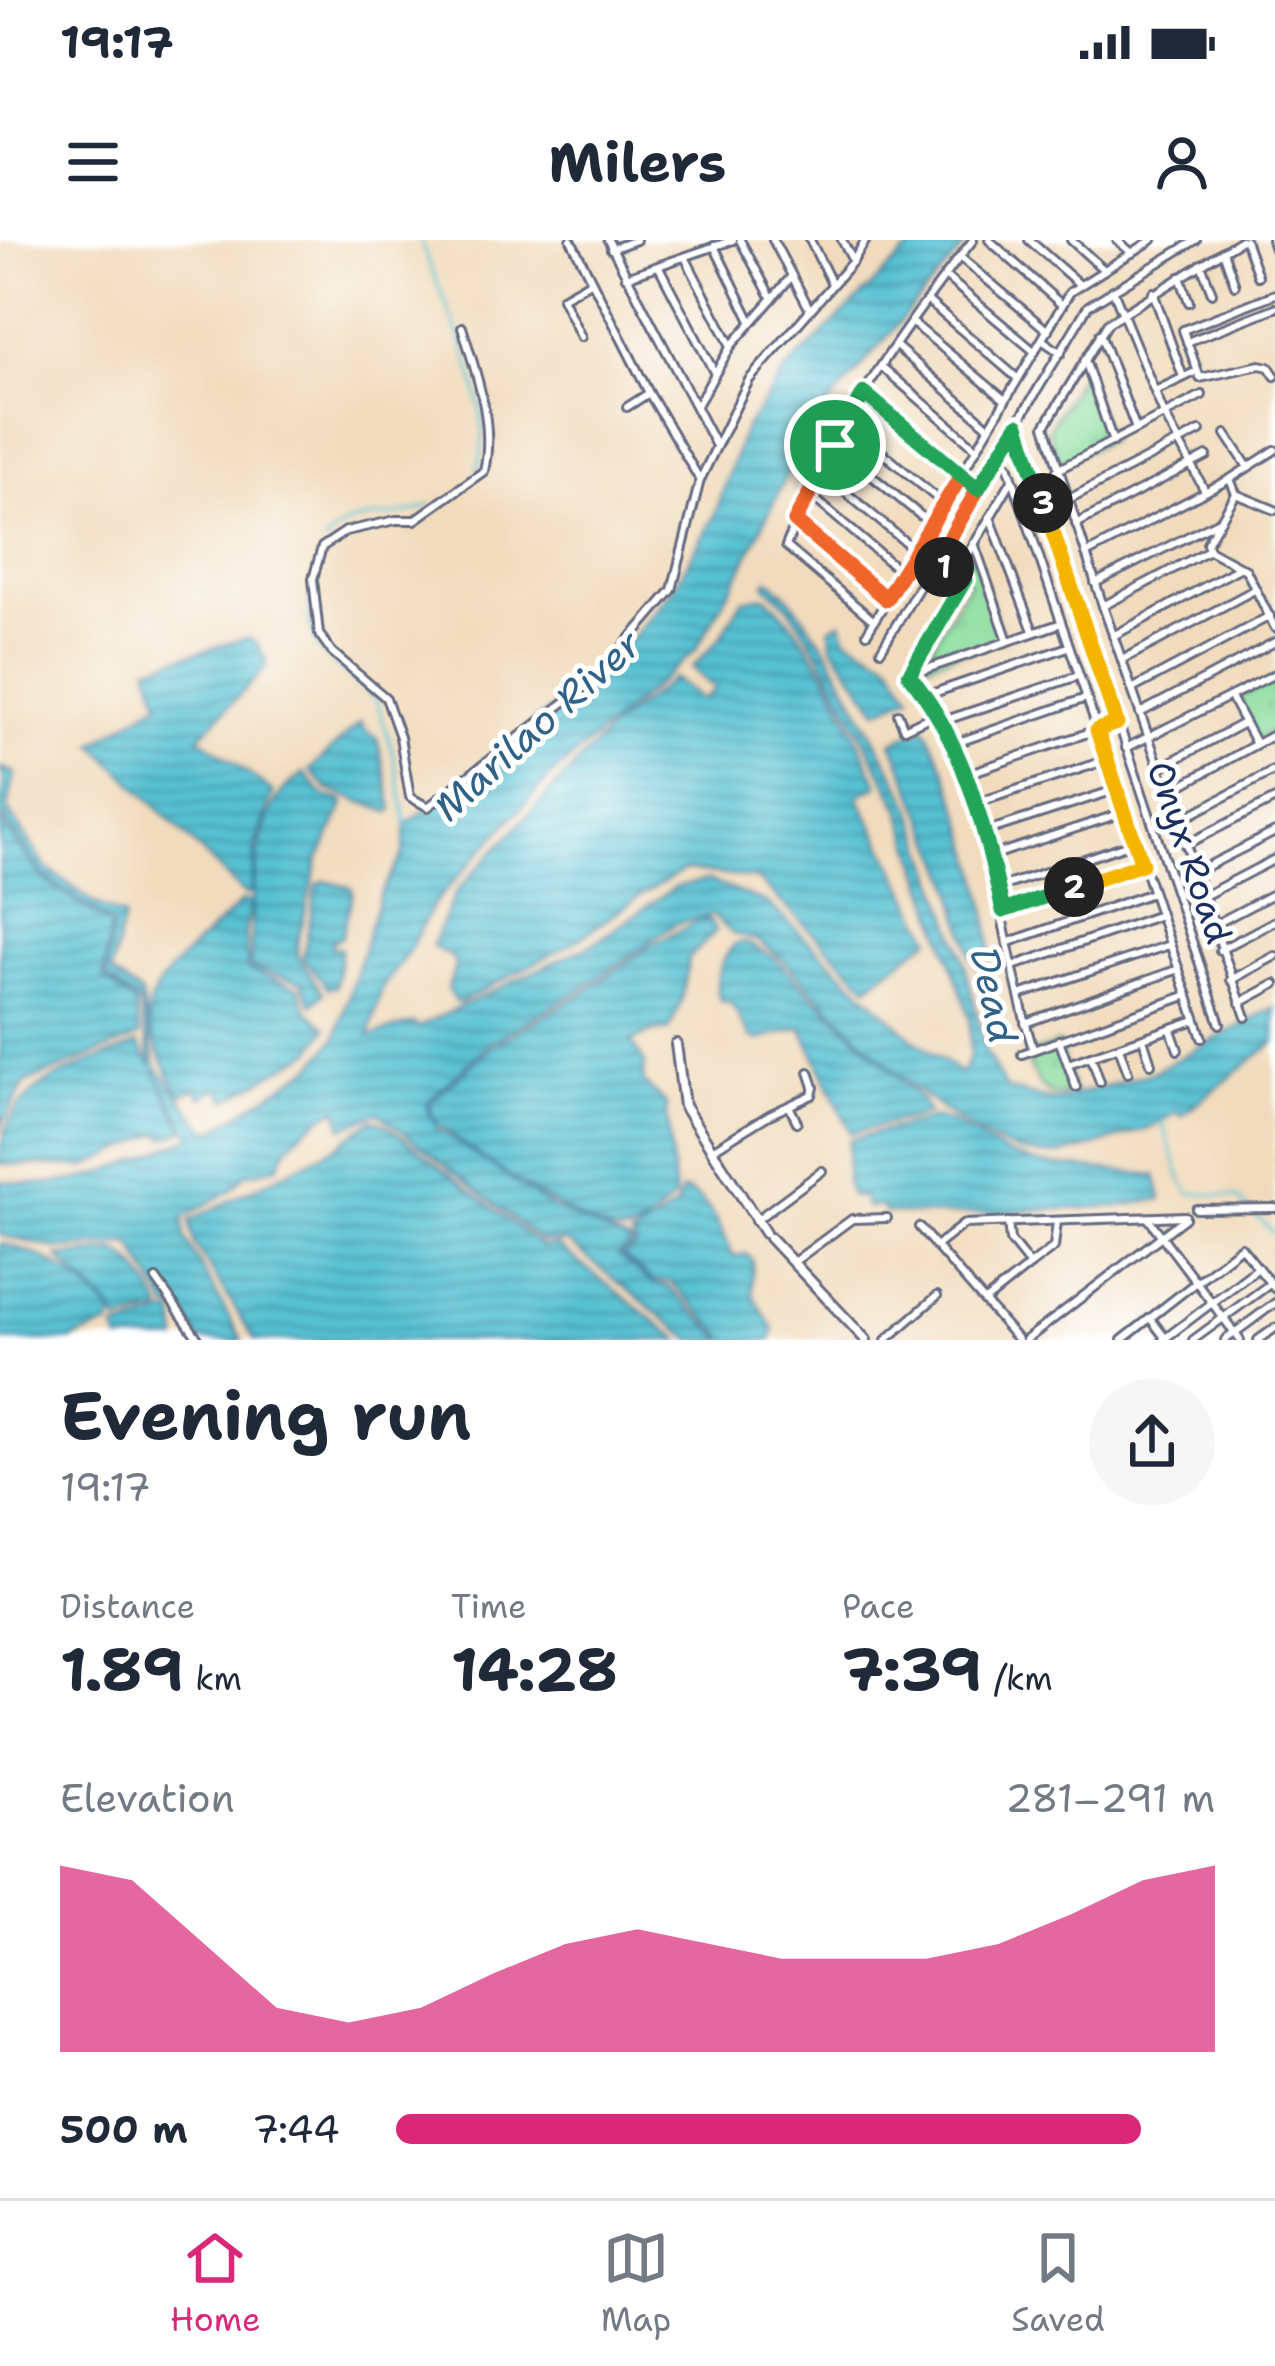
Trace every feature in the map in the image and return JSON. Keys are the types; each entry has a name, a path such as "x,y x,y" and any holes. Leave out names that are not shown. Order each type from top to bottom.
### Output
{"street":[{"path":"571,240 649,393 700,480"},
{"path":"635,240 609,244 715,444"},
{"path":"626,277 737,240 771,297"},
{"path":"773,240 809,308"},
{"path":"810,240 832,284"},
{"path":"842,240 853,261"},
{"path":"462,327 485,418 489,452 484,471 416,520 346,531 322,548 313,579 319,634 332,652 386,698 400,737 410,797 428,807 596,678 672,590 700,480 749,380 866,240"},
{"path":"874,621 786,546 808,493 864,393 973,240"},
{"path":"989,240 1063,306"},
{"path":"1029,240 1081,286"},
{"path":"1071,240 1105,271"},
{"path":"1117,240 1132,253"},
{"path":"867,633 1070,292 1152,240"},
{"path":"881,650 1088,307 1194,240"},
{"path":"1246,1017 1045,426 1108,323 1243,240 1258,276"},
{"path":"1272,240 1275,249"},
{"path":"714,246 751,321"},
{"path":"1223,251 1235,285"},
{"path":"685,257 731,346"},
{"path":"960,257 1048,331"},
{"path":"1201,263 1212,293"},
{"path":"659,267 713,372"},
{"path":"945,276 1035,352"},
{"path":"696,407 731,346 791,277"},
{"path":"1180,277 1189,302"},
{"path":"581,337 562,298 590,282"},
{"path":"1113,290 1164,415 1205,491"},
{"path":"1153,292 1184,377"},
{"path":"1275,294 1185,328 1200,378 1261,365 1275,376"},
{"path":"929,302 1018,379"},
{"path":"1187,342 1275,308"},
{"path":"914,323 1005,400"},
{"path":"1100,334 1136,429"},
{"path":"1042,340 1061,353"},
{"path":"897,347 989,427"},
{"path":"1085,359 1113,442"},
{"path":"882,367 977,448"},
{"path":"1155,391 1193,373"},
{"path":"627,407 649,393"},
{"path":"864,393 978,489"},
{"path":"1057,470 1202,395"},
{"path":"847,423 944,504"},
{"name":"Onyx Road","path":"1018,425 1220,1024"},
{"path":"1067,500 1200,431"},
{"path":"1226,434 1248,467"},
{"path":"835,445 932,525"},
{"path":"1086,554 1275,450"},
{"path":"1076,524 1207,456"},
{"path":"1008,465 1202,1038"},
{"path":"820,471 916,551"},
{"path":"1230,478 1236,494 1275,511"},
{"path":"956,575 1012,480"},
{"path":"808,493 902,573"},
{"path":"1236,494 1207,543 1209,550 1241,567 1275,628"},
{"path":"990,517 1033,632"},
{"path":"1095,583 1222,519"},
{"path":"795,521 886,599"},
{"path":"974,543 1007,640"},
{"path":"1103,606 1209,550"},
{"path":"909,675 965,580 936,562"},
{"path":"1113,636 1241,567"},
{"path":"1121,660 1256,588"},
{"path":"1132,689 1270,616"},
{"path":"909,675 1061,624"},
{"path":"1140,712 1275,642"},
{"path":"926,696 1068,647"},
{"path":"1126,748 1275,674"},
{"path":"909,675 941,717 984,832 1033,1049"},
{"path":"898,714 904,729 1078,676"},
{"path":"1231,697 1256,744"},
{"path":"953,744 1086,698"},
{"path":"964,775 1117,723"},
{"path":"1159,768 1244,723"},
{"path":"1167,793 1275,734"},
{"path":"974,804 1107,760"},
{"path":"1177,822 1275,770"},
{"path":"984,832 1118,789"},
{"path":"1185,845 1275,799"},
{"path":"991,856 1125,812"},
{"path":"1194,873 1275,832"},
{"path":"998,888 1135,842"},
{"path":"1202,897 1275,860"},
{"path":"1003,911 1142,864"},
{"path":"1009,942 1152,892"},
{"path":"1212,926 1275,893"},
{"path":"1013,966 1160,915"},
{"path":"1220,950 1275,921"},
{"path":"1019,995 1170,944"},
{"path":"1231,980 1275,956"},
{"path":"1025,1023 1178,969"},
{"path":"1240,1003 1275,984"},
{"path":"1022,1054 1188,995"},
{"path":"1068,1064 1196,1020"},
{"path":"1171,1030 1178,1050"},
{"path":"1143,1039 1151,1064"},
{"path":"1060,1040 1076,1087"},
{"path":"676,1044 683,1106 755,1222 866,1340"},
{"path":"1119,1047 1128,1073"},
{"path":"1091,1056 1100,1082"},
{"path":"712,1150 814,1093 809,1072"},
{"path":"789,1106 796,1122"},
{"path":"755,1222 822,1172"},
{"path":"1196,1209 1275,1208"},
{"path":"919,1227 985,1301 1022,1340 1186,1216 964,1224 936,1246"},
{"path":"795,1261 852,1219 886,1218"},
{"path":"1148,1218 1238,1336"},
{"path":"985,1301 1054,1246 1057,1221"},
{"path":"1008,1222 1014,1248 1030,1265"},
{"path":"1122,1340 1241,1246 1273,1286 1193,1340"},
{"path":"1150,1318 1165,1339 1258,1268"},
{"path":"156,1279 199,1340"},
{"path":"886,1340 937,1296"},
{"path":"1225,1340 1238,1336 1275,1303"},
{"path":"1258,1340 1275,1328"}],"green space":[{"path":"1084,369 1109,440 1060,464 1048,430"},
{"path":"974,551 1003,639 921,665 969,581 960,573"},
{"path":"1275,679 1275,730 1257,740 1237,699"},
{"path":"1058,1043 1074,1091 1054,1096 1040,1086 1025,1056"}],"water":[{"name":"Marilao River","path":"919,240 970,240 809,428 743,567 695,651 553,774 433,904 409,951 382,988 369,1036 414,1023 418,1027 596,942 675,887 707,880 769,904 915,1040 961,1074 970,1058 970,1019 900,808 820,655 789,607 765,584 769,579 790,598 828,651 911,805 964,960 986,1052 1006,1089 1054,1101 1151,1073 1275,1007 1275,1042 1181,1116 1176,1111 1149,1128 1074,1152 1028,1153 996,1142 930,1100 757,940 733,934 712,915 677,923 583,988 490,1043 427,1102 428,1112 439,1130 551,1207 632,1244 618,1256 653,1284 667,1286 724,1340 692,1340 567,1242 541,1241 378,1112 343,1128 337,1108 294,1140 278,1167 245,1174 231,1190 183,1218 185,1238 242,1340 200,1340 182,1309 169,1308 131,1244 59,1249 0,1235 0,1181 76,1180 192,1137 154,1070 184,1130 166,1138 159,1133 86,1167 0,1164 3,1137 13,1115 46,1083 138,1044 152,1066 139,1003 108,979 106,972 113,924 45,877 0,813 4,780 0,767 15,773 8,809 46,867 94,903 124,917 111,973 141,994 156,1066 206,1130 216,1129 313,1066 336,1038 380,894 403,855 406,825 615,658 672,590 715,515 743,432 788,368"},
{"path":"765,596 801,636 844,709 878,785 858,796 931,938 868,986 757,879 685,870 573,943 459,1003 454,1001 448,988 455,968 453,958 432,946 456,891 614,725 674,678 702,700 715,689 692,668 720,638 742,600"},
{"path":"841,622 847,638 891,662 911,695 878,710 832,645 830,628"},
{"path":"247,638 257,644 267,662 263,671 199,737 273,792 256,843 251,894 245,895 94,744 160,702 148,667"},
{"path":"361,722 377,737 393,809 389,812 327,789 310,770"},
{"path":"925,727 957,802 982,888 990,944 981,974 971,955 951,881 892,742"},
{"path":"304,773 323,795 342,800 344,805 318,861 297,944 298,956 323,993 312,1005 301,982 251,968 252,902 264,829 282,792"},
{"path":"0,820 44,880 107,923 103,978 135,1004 140,1036 25,1083 0,1128"},
{"path":"324,881 352,888 353,893 341,938 332,941 332,948 341,949 336,987 328,988 303,957 317,885"},
{"path":"242,901 251,902 245,932 248,970 299,988 307,1010 327,1028 312,1051 227,1100 220,1088 202,1097 196,1089 181,1095 154,1041 149,1007 175,966"},
{"path":"702,919 709,920 716,931 689,958 682,1000 669,1030 650,1032 631,1042 645,1063 643,1082 666,1104 675,1198 649,1221 620,1233 578,1217 494,1166 433,1118 430,1103 491,1047 585,992 650,946"},
{"path":"747,943 774,958 922,1100 928,1114 851,1133 802,1028 757,1040 750,1037 731,1003 721,1001 717,986 722,964 735,944"},
{"path":"935,1118 1007,1154 1039,1164 1156,1175 1162,1199 1118,1206 948,1215 885,1213 881,1206 867,1207 862,1196 851,1197 846,1180 849,1140"},
{"path":"373,1119 387,1125 542,1247 556,1245 680,1340 255,1340 195,1245 189,1221 336,1147"},
{"path":"682,1190 708,1207 734,1257 746,1254 752,1260 753,1296 774,1329 771,1340 728,1340 670,1281 653,1281 623,1256 637,1245 631,1237 676,1207"},
{"path":"0,1243 33,1253 76,1278 113,1314 111,1325 69,1340 0,1340"},
{"path":"113,1251 142,1275 162,1311 118,1323 112,1309 58,1257"},
{"path":"175,1314 178,1340 119,1340 115,1330"}],"waterway":[{"path":"420,240 476,385 482,445 477,472"},
{"path":"325,543 347,524 430,505"},
{"path":"311,591 310,623 318,649 377,701 394,756 407,826"},
{"path":"1162,1122 1190,1193 1236,1197 1275,1234"}],"route":[{"path":"835,445 795,521 886,599 961,476 978,489 936,562 965,580 909,675 938,713 953,744 991,856 1003,911 1142,864 1097,730 1117,723 1018,425 978,489 864,393 835,445"}],"water label":[{"name":"Dead","path":"994,995"}]}
